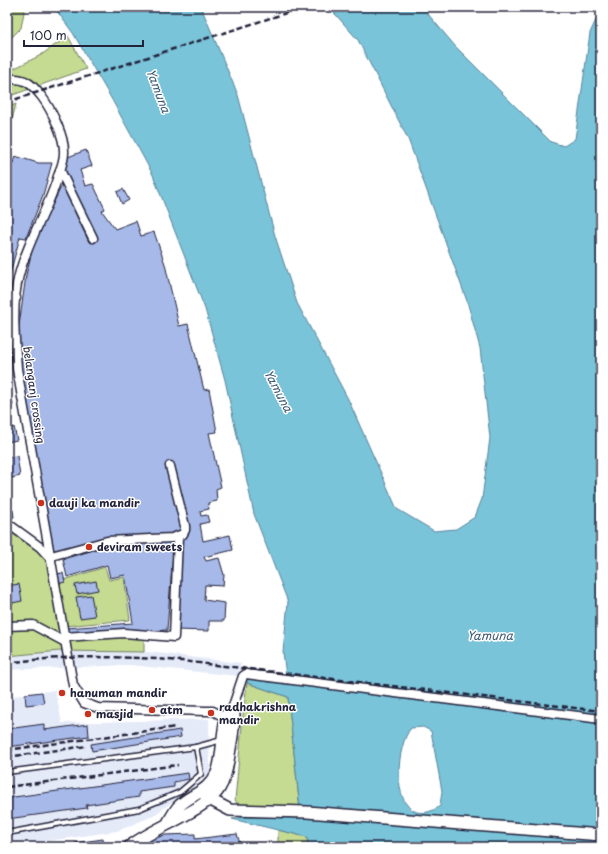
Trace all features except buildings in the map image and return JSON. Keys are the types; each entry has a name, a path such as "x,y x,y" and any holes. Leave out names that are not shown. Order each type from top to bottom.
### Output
{"main road":[{"path":"129,847 168,823 179,806 206,795 224,758 234,731 234,715 228,715 222,740 224,758"},
{"path":"206,795 230,810 307,812 601,835"}],"street":[{"name":"belanganj crossing","path":"7,80 22,79 28,81 45,101 61,134 64,147 60,170 54,190 26,253 19,276 16,298 15,330 17,369 73,685 78,696 84,703 98,708 213,711 228,715"},
{"path":"60,170 93,238"},
{"path":"7,305 16,298"},
{"path":"7,523 40,547 51,558 107,542 178,537 186,530 170,466"},
{"path":"7,626 33,625 65,639 124,633 174,637 178,537"},
{"path":"228,715 243,676 246,674 601,719"}],"lane":[{"path":"7,772 196,747 222,740"},
{"path":"7,833 139,809 180,792 201,774 196,747"}],"shaded area":[{"path":"131,650 241,663 238,676 130,665 7,670 7,656 60,651"},
{"path":"55,690 62,723 209,719 210,774 153,816 117,831 7,847 7,697"}],"green space":[{"path":"7,7 25,7 21,28 7,42"},
{"path":"68,36 86,69 7,97 7,72 41,55"},
{"path":"16,104 7,140 7,108"},
{"path":"7,530 38,551 49,561 51,584 105,567 109,580 124,577 130,620 64,626 67,639 123,635 144,638 144,652 60,651 7,656"},
{"path":"247,683 288,697 301,819 246,817 235,800"},
{"path":"278,830 307,837 308,847 278,847"}],"water":[{"name":"Yamuna","path":"54,7 201,7 238,95 275,236 297,303 348,399 397,509 434,531 456,529 475,517 482,499 490,438 480,348 467,301 408,139 358,40 329,7 422,7 455,46 551,142 564,146 575,139 590,33 601,9 601,784 599,812 601,815 601,847 308,847 307,837 232,819 246,817 301,818 288,697 247,683 249,678 287,684 283,652 288,602 254,514 225,380 205,309 153,175 111,98 73,33","holes":["423,727 431,731 442,791 440,806 429,812 420,813 409,807 403,798 400,787 400,760 402,747 411,728"]}],"railway":[{"path":"7,102 305,7"},
{"path":"7,663 29,660 94,657 182,661 601,711"},
{"path":"7,750 176,727"},
{"path":"7,757 87,746"},
{"path":"7,787 178,765"}],"place":[{"name":"dauji ka mandir","path":"41,503"},
{"name":"deviram sweets","path":"89,547"},
{"name":"hanuman mandir","path":"62,693"},
{"name":"atm","path":"152,710"},
{"name":"radhakrishna mandir","path":"211,713"},
{"name":"masjid","path":"88,714"}]}
